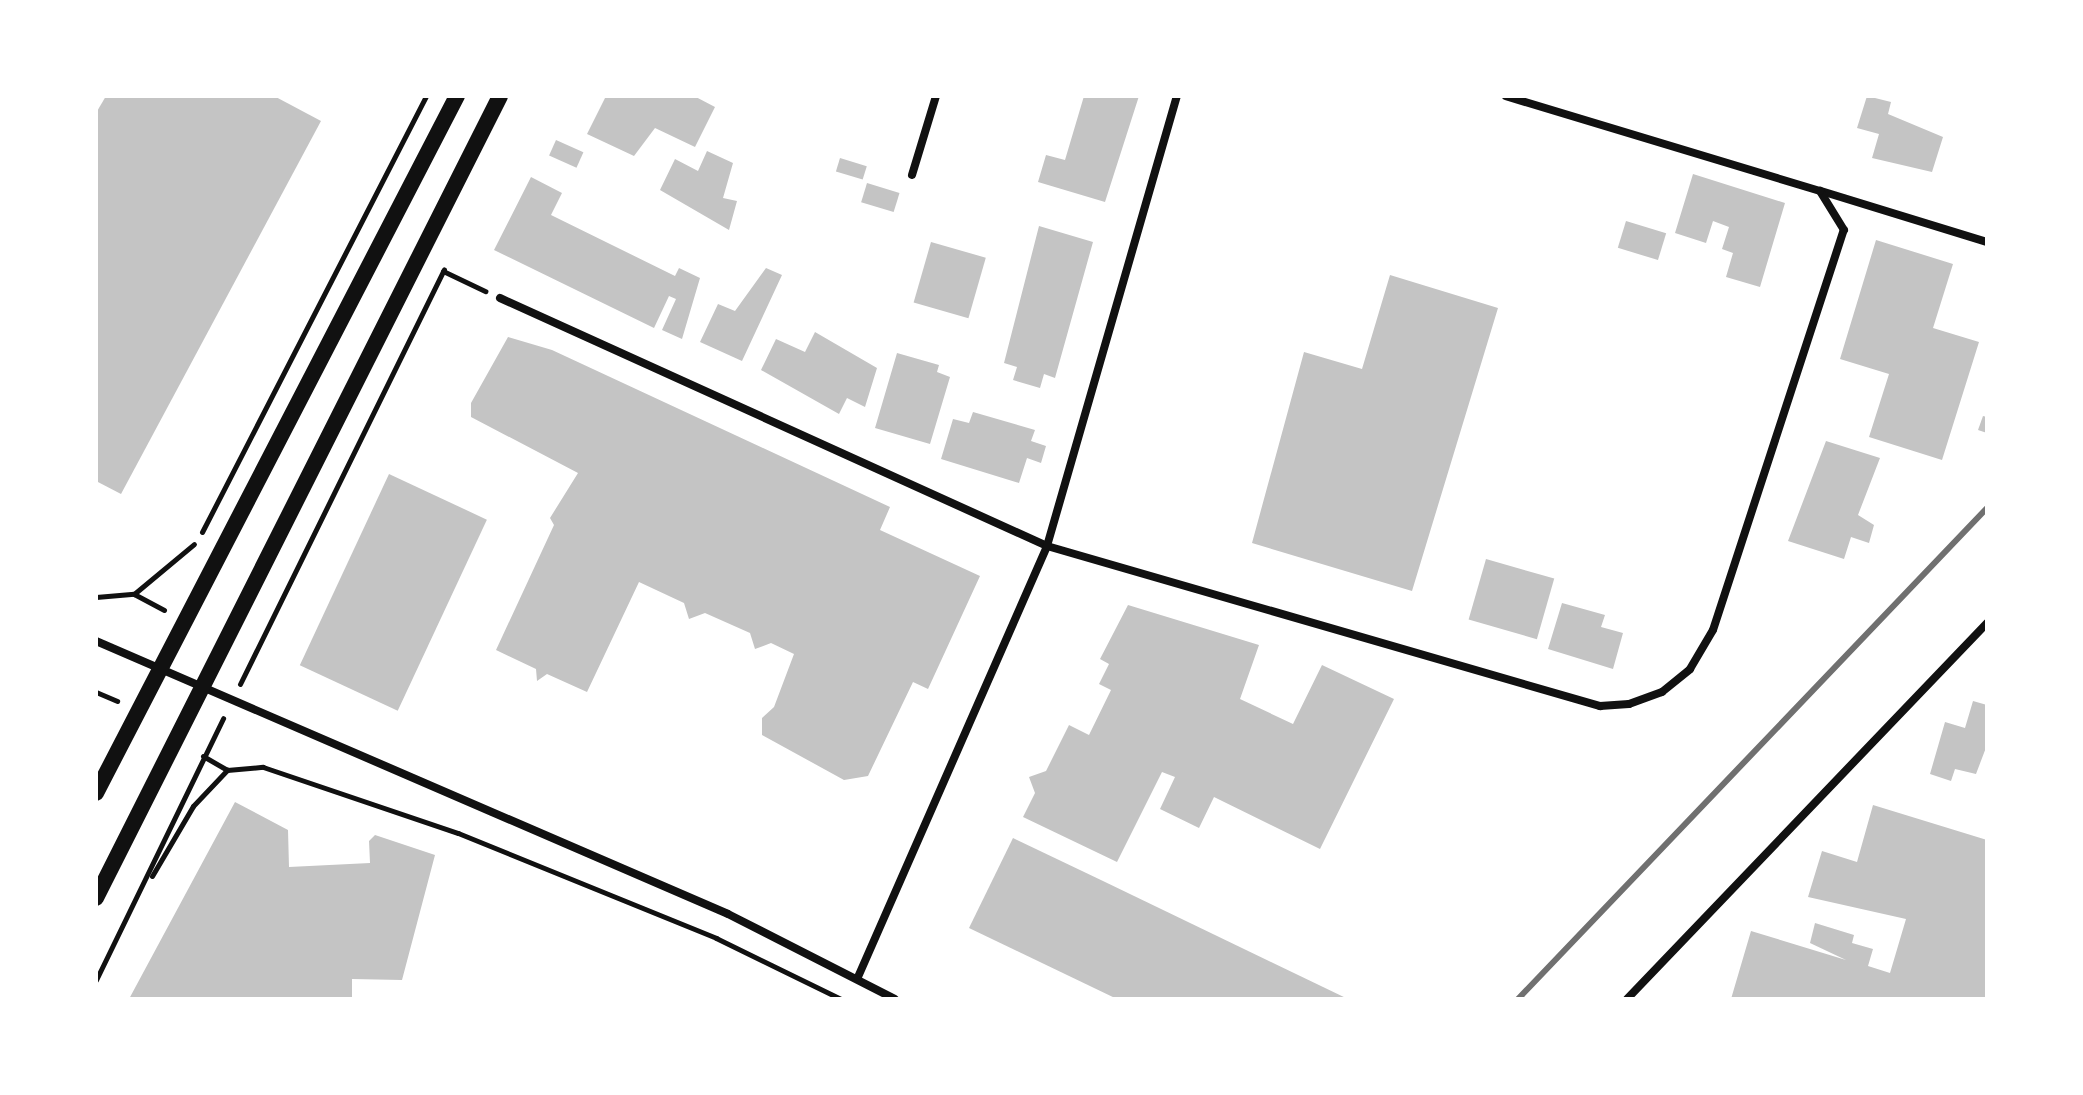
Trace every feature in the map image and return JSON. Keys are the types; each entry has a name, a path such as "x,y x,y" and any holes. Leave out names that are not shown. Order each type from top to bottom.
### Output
{"main road":[{"path":"96,793 457,96"},
{"path":"96,898 205,687 500,96"}],"street":[{"path":"912,175 936,96"},
{"path":"858,977 1047,546 1177,96"},
{"path":"1506,96 1987,242"},
{"path":"500,298 1047,546 1600,706 1662,692 1690,669 1713,630 1840,253 1844,230 1820,191"},
{"path":"1627,999 1987,623"},
{"path":"96,641 162,667 858,977 895,999"}],"path":[{"path":"134,594 188,554 203,530 426,96"},
{"path":"150,880 153,857 449,257"},
{"path":"443,271 500,298"},
{"path":"193,559 203,530"},
{"path":"139,658 173,598"},
{"path":"204,756 227,770 263,767 458,833 716,938 841,999"},
{"path":"96,980 193,806 227,770"}],"building":[{"path":"106,96 274,96 321,121 121,494 96,481 96,113"},
{"path":"606,96 694,96 715,107 695,147 655,128 634,156 587,134"},
{"path":"1084,96 1139,96 1105,202 1038,182 1046,155 1065,160"},
{"path":"1867,96 1891,102 1888,114 1943,137 1932,172 1872,158 1879,134 1857,128"},
{"path":"556,140 583,152 576,168 549,156"},
{"path":"707,151 733,163 723,198 737,201 729,230 660,190 675,159 698,171"},
{"path":"840,158 867,166 863,180 836,171"},
{"path":"1693,174 1785,203 1760,287 1726,277 1733,253 1722,249 1729,227 1713,221 1706,243 1675,233"},
{"path":"531,177 562,193 551,215 675,276 679,268 700,278 682,339 662,330 676,299 669,296 654,328 494,250"},
{"path":"867,183 900,193 894,212 861,202"},
{"path":"1626,221 1666,233 1658,260 1618,248"},
{"path":"1039,226 1093,242 1055,378 1044,374 1040,388 1013,380 1017,367 1004,363"},
{"path":"1876,240 1953,264 1933,328 1979,342 1942,460 1869,437 1889,374 1840,359"},
{"path":"931,242 986,258 968,318 914,303"},
{"path":"766,268 782,275 742,361 700,342 718,304 735,311"},
{"path":"1390,275 1498,308 1412,591 1252,543 1304,352 1362,369"},
{"path":"815,332 877,368 865,407 847,398 839,414 761,370 776,339 805,352"},
{"path":"508,337 552,350 890,507 880,530 980,576 928,689 913,682 868,776 844,780 762,735 762,718 774,707 794,654 771,643 755,649 750,633 705,613 689,619 684,603 639,582 587,692 547,674 537,681 536,669 496,650 554,525 550,518 578,473 471,417 471,403"},
{"path":"897,353 939,365 937,372 950,377 930,444 875,428"},
{"path":"973,412 1035,430 1031,441 1046,446 1041,463 1027,458 1019,483 941,459 953,419 969,423"},
{"path":"1983,416 1987,417 1987,433 1978,430"},
{"path":"1826,441 1880,458 1858,515 1874,525 1869,543 1851,537 1844,559 1788,541"},
{"path":"389,474 487,520 398,711 300,665"},
{"path":"1486,559 1554,579 1537,639 1469,620"},
{"path":"1562,603 1605,615 1601,627 1623,633 1613,669 1548,649"},
{"path":"1128,605 1259,645 1240,699 1293,724 1322,665 1394,699 1320,849 1214,797 1199,828 1160,809 1175,777 1162,772 1117,862 1023,817 1035,793 1029,777 1046,771 1069,725 1089,735 1111,690 1099,684 1109,664 1100,659"},
{"path":"1973,701 1987,705 1987,745 1976,774 1955,769 1951,781 1930,774 1945,722 1965,728"},
{"path":"235,802 288,830 289,867 370,863 369,841 375,835 435,855 402,980 352,979 352,999 129,999"},
{"path":"1873,805 1987,840 1987,999 1731,999 1751,931 1846,960 1810,943 1815,923 1854,935 1852,943 1873,949 1868,966 1890,973 1906,919 1808,897 1822,851 1857,862"},
{"path":"1013,838 1348,999 1117,999 969,928"}],"railway":[{"path":"1518,999 1987,508"}]}
